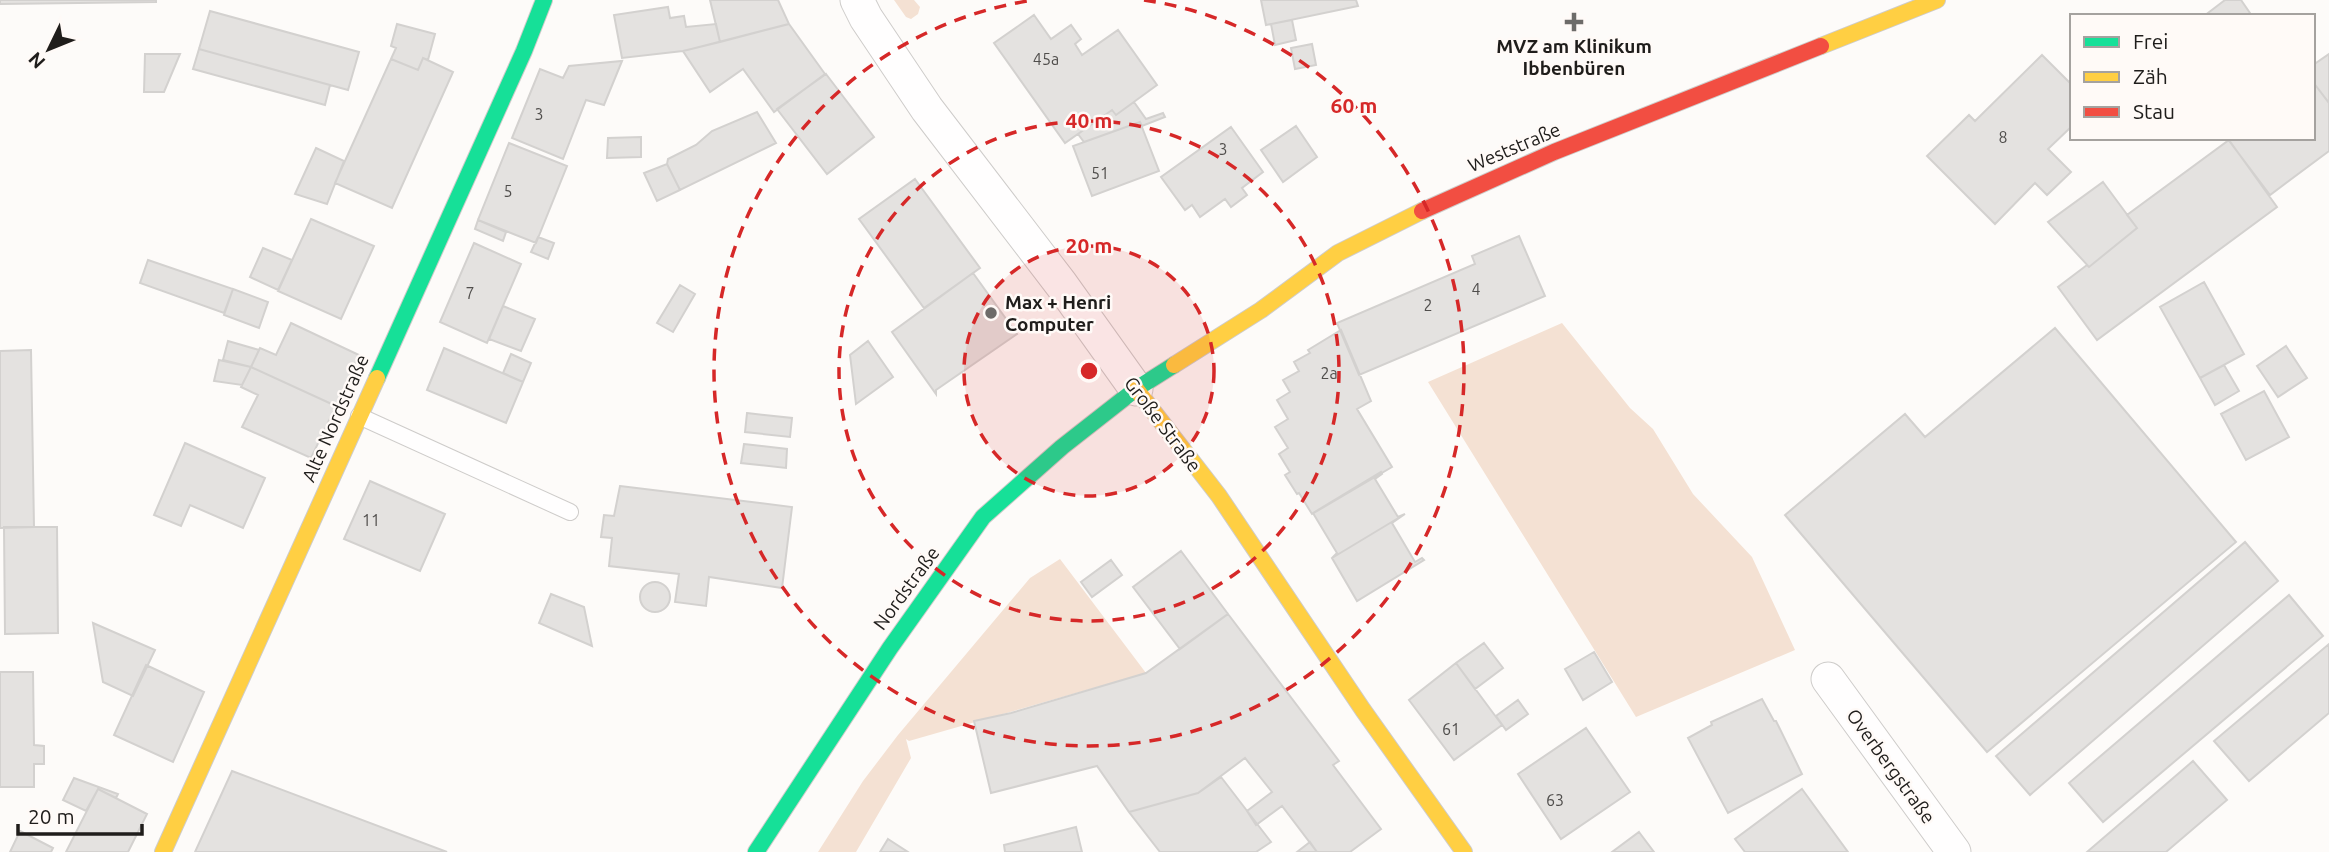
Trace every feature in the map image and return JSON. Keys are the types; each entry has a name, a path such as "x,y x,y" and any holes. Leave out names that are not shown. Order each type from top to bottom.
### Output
{"street":[{"name":"Alte Nordstraße","path":"163,852 519,63 544,0"},
{"name":"Große Straße","path":"857,0 866,18 927,109 1219,496 1363,710 1464,852"},
{"name":"Weststraße","path":"1136,389 1261,310 1338,253 1399,221 1554,152 1937,0"},
{"name":"Nordstraße","path":"756,852 890,648 983,517 1062,447 1136,389"},
{"name":"Overbergstraße","path":"1828,679 1954,852"}],"lane":[{"path":"359,416 570,512"}],"shaded area":[{"path":"894,0 914,0 920,7 918,14 911,19 906,17"},
{"path":"1562,323 1630,408 1653,429 1693,494 1752,557 1795,650 1636,717 1428,382"},
{"path":"1060,559 1146,673 909,741 906,739 911,758 856,852 818,852 863,781 898,735 1030,578"}],"building":[{"path":"0,0 156,0 156,2 0,4"},
{"path":"710,0 778,0 789,24 720,42"},
{"path":"1261,0 1356,0 1358,6 1266,25"},
{"path":"2225,0 2241,0 2251,14 2207,14"},
{"path":"668,7 670,18 684,16 686,27 716,24 720,42 683,51 622,58 614,15"},
{"path":"210,11 359,52 348,90 199,49"},
{"path":"1034,15 1051,39 1071,25 1081,39 1075,44 1082,55 1118,30 1157,85 1116,115 1112,110 1065,143 994,43"},
{"path":"1292,20 1296,40 1275,45 1271,24"},
{"path":"397,24 435,34 428,60 423,58 418,70 391,59 396,48 391,46"},
{"path":"789,24 825,74 774,112 743,69 710,92 683,51"},
{"path":"1312,44 1316,65 1295,69 1291,48"},
{"path":"199,49 330,85 325,105 193,69"},
{"path":"145,54 180,54 164,92 144,92"},
{"path":"2329,54 2329,103 2315,85 2315,64"},
{"path":"2042,55 2070,83 2070,128 2048,149 2071,172 2047,195 2035,183 1995,224 1927,156 1969,115 1975,121"},
{"path":"423,58 453,72 392,208 335,183 391,59 418,70"},
{"path":"622,61 604,105 586,100 563,159 512,138 540,69 563,78 569,66"},
{"path":"826,74 874,137 827,174 777,109"},
{"path":"2315,85 2329,103 2329,151 2270,195 2229,140 2315,140"},
{"path":"1134,102 1146,119 1163,113 1165,117 1142,126 1140,122 1084,142 1078,134 1112,110 1116,115"},
{"path":"757,112 776,143 680,190 667,164 668,159 696,145 712,131"},
{"path":"1140,122 1159,171 1092,196 1073,146"},
{"path":"1296,126 1317,157 1283,182 1261,150"},
{"path":"1231,127 1263,172 1242,188 1247,195 1231,207 1225,199 1200,217 1192,205 1185,210 1161,177"},
{"path":"641,137 641,157 607,158 608,138"},
{"path":"2229,140 2277,207 2097,340 2058,287 2087,265 2089,267 2137,228 2127,215"},
{"path":"509,143 567,166 536,243 478,220"},
{"path":"316,148 344,161 327,204 295,194"},
{"path":"667,164 680,190 657,201 644,173"},
{"path":"915,179 980,268 924,308 859,219"},
{"path":"2103,182 2137,228 2089,267 2048,222"},
{"path":"311,219 374,246 341,319 278,291"},
{"path":"478,220 506,232 503,241 475,229"},
{"path":"1519,236 1545,296 1359,375 1337,323 1475,264 1472,256"},
{"path":"538,237 554,243 548,259 531,252"},
{"path":"474,243 521,264 487,343 440,322"},
{"path":"263,248 292,260 278,290 250,277"},
{"path":"148,260 233,289 224,313 140,283"},
{"path":"973,273 1017,334 936,390 936,394 892,332"},
{"path":"2204,282 2244,354 2200,378 2160,307"},
{"path":"680,285 695,294 673,332 657,323"},
{"path":"233,289 268,302 259,328 224,315"},
{"path":"503,306 535,319 521,351 489,339"},
{"path":"291,323 359,355 336,406 251,367 260,348 276,355"},
{"path":"2055,328 2236,542 1987,752 1785,515 1905,414 1925,437"},
{"path":"1341,330 1371,401 1357,409 1392,467 1312,514 1285,475 1290,472 1279,454 1288,448 1275,427 1288,419 1277,400 1290,392 1283,380 1299,371 1294,362"},
{"path":"228,341 259,350 251,367 223,360"},
{"path":"868,341 893,377 856,404 850,355"},
{"path":"2286,346 2307,378 2278,397 2257,366"},
{"path":"444,348 523,382 506,423 427,390"},
{"path":"31,350 34,527 0,528 0,351"},
{"path":"511,354 531,363 523,382 503,373"},
{"path":"219,360 251,367 242,385 214,381"},
{"path":"2224,365 2239,391 2215,405 2200,378"},
{"path":"251,367 336,406 311,458 242,427 258,395 241,387"},
{"path":"2264,391 2289,437 2246,460 2221,414"},
{"path":"747,413 792,418 790,437 745,432"},
{"path":"185,443 265,478 243,528 190,505 181,526 154,515"},
{"path":"744,444 787,449 786,468 741,463"},
{"path":"1381,472 1375,479 1398,517 1405,514 1332,558 1337,553 1313,513"},
{"path":"370,481 445,514 420,571 344,539"},
{"path":"620,486 792,507 782,588 709,577 706,606 675,602 679,574 609,566 612,538 601,537 604,515 614,516"},
{"path":"1405,514 1392,523 1415,562 1422,558 1424,560 1357,601 1332,558"},
{"path":"4,527 57,527 58,633 5,634"},
{"path":"2245,542 2278,581 2030,795 1996,756"},
{"path":"1181,551 1228,614 1180,649 1133,587"},
{"path":"1111,560 1122,575 1092,597 1081,582"},
{"path":"655,582 666,586 670,597 666,608 655,612 644,608 640,597 644,586"},
{"path":"551,594 584,607 592,646 539,623"},
{"path":"2289,595 2323,636 2103,822 2069,783"},
{"path":"1228,614 1339,761 1333,765 1381,829 1350,852 1317,852 1282,806 1256,825 1247,811 1272,792 1245,758 1198,793 1129,812 1097,766 991,793 974,721 1011,713 1146,673"},
{"path":"93,623 155,650 133,696 103,682"},
{"path":"1484,643 1503,668 1475,689 1456,663"},
{"path":"2329,644 2329,713 2249,781 2214,741"},
{"path":"1594,652 1612,682 1583,700 1565,669"},
{"path":"1456,663 1502,725 1454,760 1409,700"},
{"path":"146,665 204,692 173,762 114,735"},
{"path":"0,672 33,672 34,745 44,746 44,764 34,764 34,787 0,787"},
{"path":"1762,699 1802,774 1728,813 1688,738 1712,725 1711,722"},
{"path":"1518,700 1528,714 1506,730 1496,716"},
{"path":"1586,728 1630,792 1561,839 1518,774"},
{"path":"2193,761 2227,800 2166,852 2087,852"},
{"path":"232,771 447,852 195,852"},
{"path":"1221,777 1271,842 1256,852 1160,852 1129,812 1198,793"},
{"path":"74,778 118,794 116,798 98,789 86,811 63,800"},
{"path":"98,789 147,814 128,852 66,852"},
{"path":"1802,789 1848,852 1745,852 1735,839"},
{"path":"1076,827 1082,852 1005,852 1004,845"},
{"path":"20,831 53,848 51,852 10,852"},
{"path":"1639,832 1654,852 1612,852"},
{"path":"888,839 908,852 880,852"},
{"path":"1310,842 1317,852 1297,852"}],"traffic: fast":[{"path":"377,378 524,51 544,0"},
{"path":"756,852 890,648 983,517 1062,447 1136,389 1174,365"}],"traffic: slow":[{"path":"1821,46 1937,0"},
{"path":"1174,365 1261,310 1338,253 1422,211"},
{"path":"163,852 377,378"},
{"path":"1136,389 1219,496 1363,710 1464,852"}],"traffic: jam":[{"path":"1422,211 1554,152 1821,46"}],"place":[{"name":"MVZ am Klinikum Ibbenbüren","path":"1574,22"},
{"name":"Max + Henri Computer","path":"991,313"}]}
